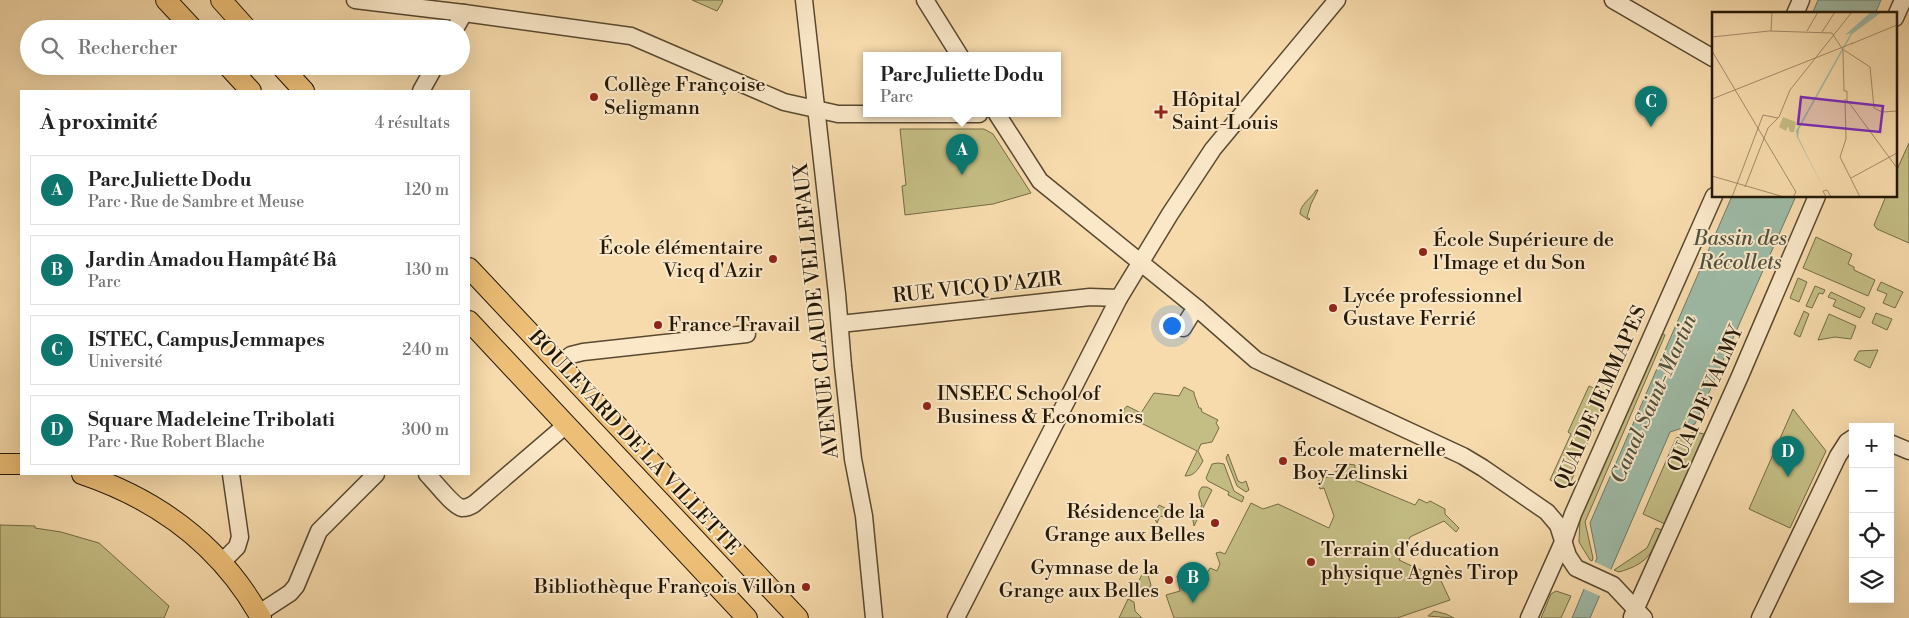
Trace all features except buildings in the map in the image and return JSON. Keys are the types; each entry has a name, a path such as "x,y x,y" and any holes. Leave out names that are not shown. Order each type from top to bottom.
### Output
{"main road":[{"path":"166,0 185,20"},
{"path":"221,0 239,20"},
{"path":"236,75 250,90"},
{"path":"289,75 303,90"},
{"name":"BOULEVARD DE LA VILLETTE","path":"470,269 798,618"},
{"name":"BOULEVARD DE LA VILLETTE","path":"470,322 747,618"},
{"path":"0,464 20,464"},
{"path":"85,475 131,493 154,506 197,538 222,562 243,588 260,616"}],"street":[{"path":"355,0 631,36 784,102 838,114 863,114"},
{"name":"AVENUE CLAUDE VELLEFAUX","path":"804,0 853,459 864,516 874,618"},
{"path":"925,0 958,52"},
{"path":"956,618 1119,298 1170,214 1213,149 1337,0"},
{"path":"1613,0 1712,57"},
{"path":"1796,12 1801,0"},
{"path":"1896,16 1903,0"},
{"path":"460,20 464,13"},
{"path":"422,90 430,75"},
{"path":"999,117 1040,182 1198,309 1256,360 1463,456 1483,468 1547,512 1558,525 1568,556 1576,568 1613,585 1637,614"},
{"name":"QUAI DE JEMMAPES","path":"1529,618 1713,198"},
{"name":"QUAI DE VALMY","path":"1637,614 1653,572 1816,198"},
{"name":"RUE VICQ D'AZIR","path":"840,324 1090,297 1119,298"},
{"path":"1183,328 1191,315 1198,309"},
{"path":"559,364 572,354 583,352 747,334"},
{"path":"428,475 454,503 462,508 468,507 566,425"},
{"path":"1760,618 1838,456 1849,441"},
{"path":"1894,445 1909,451"},
{"path":"222,562 237,547 240,537 230,475"},
{"path":"260,616 290,593 296,586 319,531 375,475"}],"shaded area":[{"path":"692,0 722,0 723,1 717,11"},
{"path":"900,129 984,129 993,134 1031,193 993,204 905,215 902,186 906,185"},
{"path":"1909,143 1909,243 1877,229 1874,225 1885,198 1896,198 1896,172"},
{"path":"1318,190 1307,217 1309,220 1300,214 1300,210"},
{"path":"1816,237 1852,254 1848,264 1854,267 1854,270 1875,280 1868,296 1803,268"},
{"path":"1798,278 1807,282 1799,302 1790,298"},
{"path":"1881,282 1903,292 1895,308 1883,303 1887,294 1877,290"},
{"path":"1815,286 1825,290 1823,294 1819,293 1812,308 1806,306"},
{"path":"1831,292 1865,308 1860,318 1833,306 1836,300 1828,297"},
{"path":"1804,311 1809,314 1800,337 1794,334"},
{"path":"1876,313 1892,319 1887,330 1872,323"},
{"path":"1829,314 1856,326 1851,339 1835,337 1818,340"},
{"path":"1661,333 1665,335 1585,522 1593,558 1592,561 1579,542 1580,519"},
{"path":"1878,350 1870,368 1854,360 1859,351"},
{"path":"1589,386 1609,395 1568,488 1550,480 1571,434 1568,432"},
{"path":"1184,387 1194,392 1202,412 1218,420 1216,423 1219,428 1212,442 1201,444 1198,451 1203,461 1198,469 1191,475 1185,476 1197,451 1121,413 1127,406 1141,413 1154,393 1179,396"},
{"path":"1793,409 1826,451 1790,528 1749,509"},
{"path":"1695,432 1704,434 1665,524 1643,514 1676,438"},
{"path":"1228,454 1238,481 1242,483 1246,481 1249,490 1246,492 1237,486 1226,458"},
{"path":"1212,464 1224,464 1234,491 1244,497 1242,502 1228,495 1229,492 1208,481 1206,478"},
{"name":"Terrain d'éducation physique Agnès Tirop","path":"1348,464 1355,465 1355,469 1359,471 1355,480 1415,505 1419,499 1427,503 1430,501 1445,509 1445,514 1459,528 1456,532 1444,521 1410,537 1399,560 1425,572 1435,568 1450,600 1397,618 1174,618 1166,595 1180,591 1177,576 1201,568 1206,581 1209,580 1207,573 1210,568 1217,571 1220,564 1216,553 1225,554 1251,503 1263,509 1278,504 1329,528 1334,516 1324,488 1320,489 1318,481 1330,476 1338,471 1338,468"},
{"path":"1202,487 1212,490 1194,526 1193,520 1202,505 1199,494"},
{"path":"1159,505 1165,508 1166,511 1163,517 1160,516 1157,523 1153,516"},
{"path":"0,525 35,526 35,528 61,532 99,543 169,606 164,618 0,618"},
{"path":"1656,528 1662,530 1651,553 1642,562 1619,572 1614,570 1647,548"},
{"path":"1143,573 1148,575 1151,585 1149,589 1137,595 1132,593"},
{"path":"1556,591 1571,596 1561,618 1541,618 1551,594"},
{"path":"1128,599 1134,602 1135,611 1142,618 1119,618"},
{"path":"1434,611 1446,614 1454,618 1428,616"}],"water":[{"path":"1818,0 1881,0 1876,12 1813,12"},
{"name":"Bassin des Récollets","path":"1731,198 1795,198 1695,424 1670,432 1590,618 1572,618 1597,558 1590,523"}],"pier":[{"path":"1593,561 1614,571 1602,597 1582,588"}],"place":[{"name":"Collège Françoise Seligmann","path":"594,97"},
{"name":"Hôpital Saint-Louis","path":"1161,112"},
{"name":"ISTEC, Campus Jemmapes","path":"1651,127"},
{"name":"Parc Juliette Dodu","path":"962,175"},
{"name":"École Supérieure de l'Image et du Son","path":"1423,252"},
{"name":"École élémentaire Vicq d'Azir","path":"773,259"},
{"name":"Lycée professionnel Gustave Ferrié","path":"1333,308"},
{"name":"France Travail","path":"658,325"},
{"name":"INSEEC School of Business & Economics","path":"927,406"},
{"name":"École maternelle Boy-Zelinski","path":"1283,461"},
{"name":"Square Madeleine Tribolati","path":"1788,477"},
{"name":"Résidence de la Grange aux Belles","path":"1215,523"},
{"name":"Terrain d'éducation physique Agnès Tirop","path":"1311,562"},
{"name":"Gymnase de la Grange aux Belles","path":"1169,580"},
{"name":"Bibliothèque François Villon","path":"806,587"},
{"name":"Jardin Amadou Hampâté Bâ","path":"1193,603"}],"water label":[{"name":"Canal Saint-Martin","path":"1654,399"}]}
